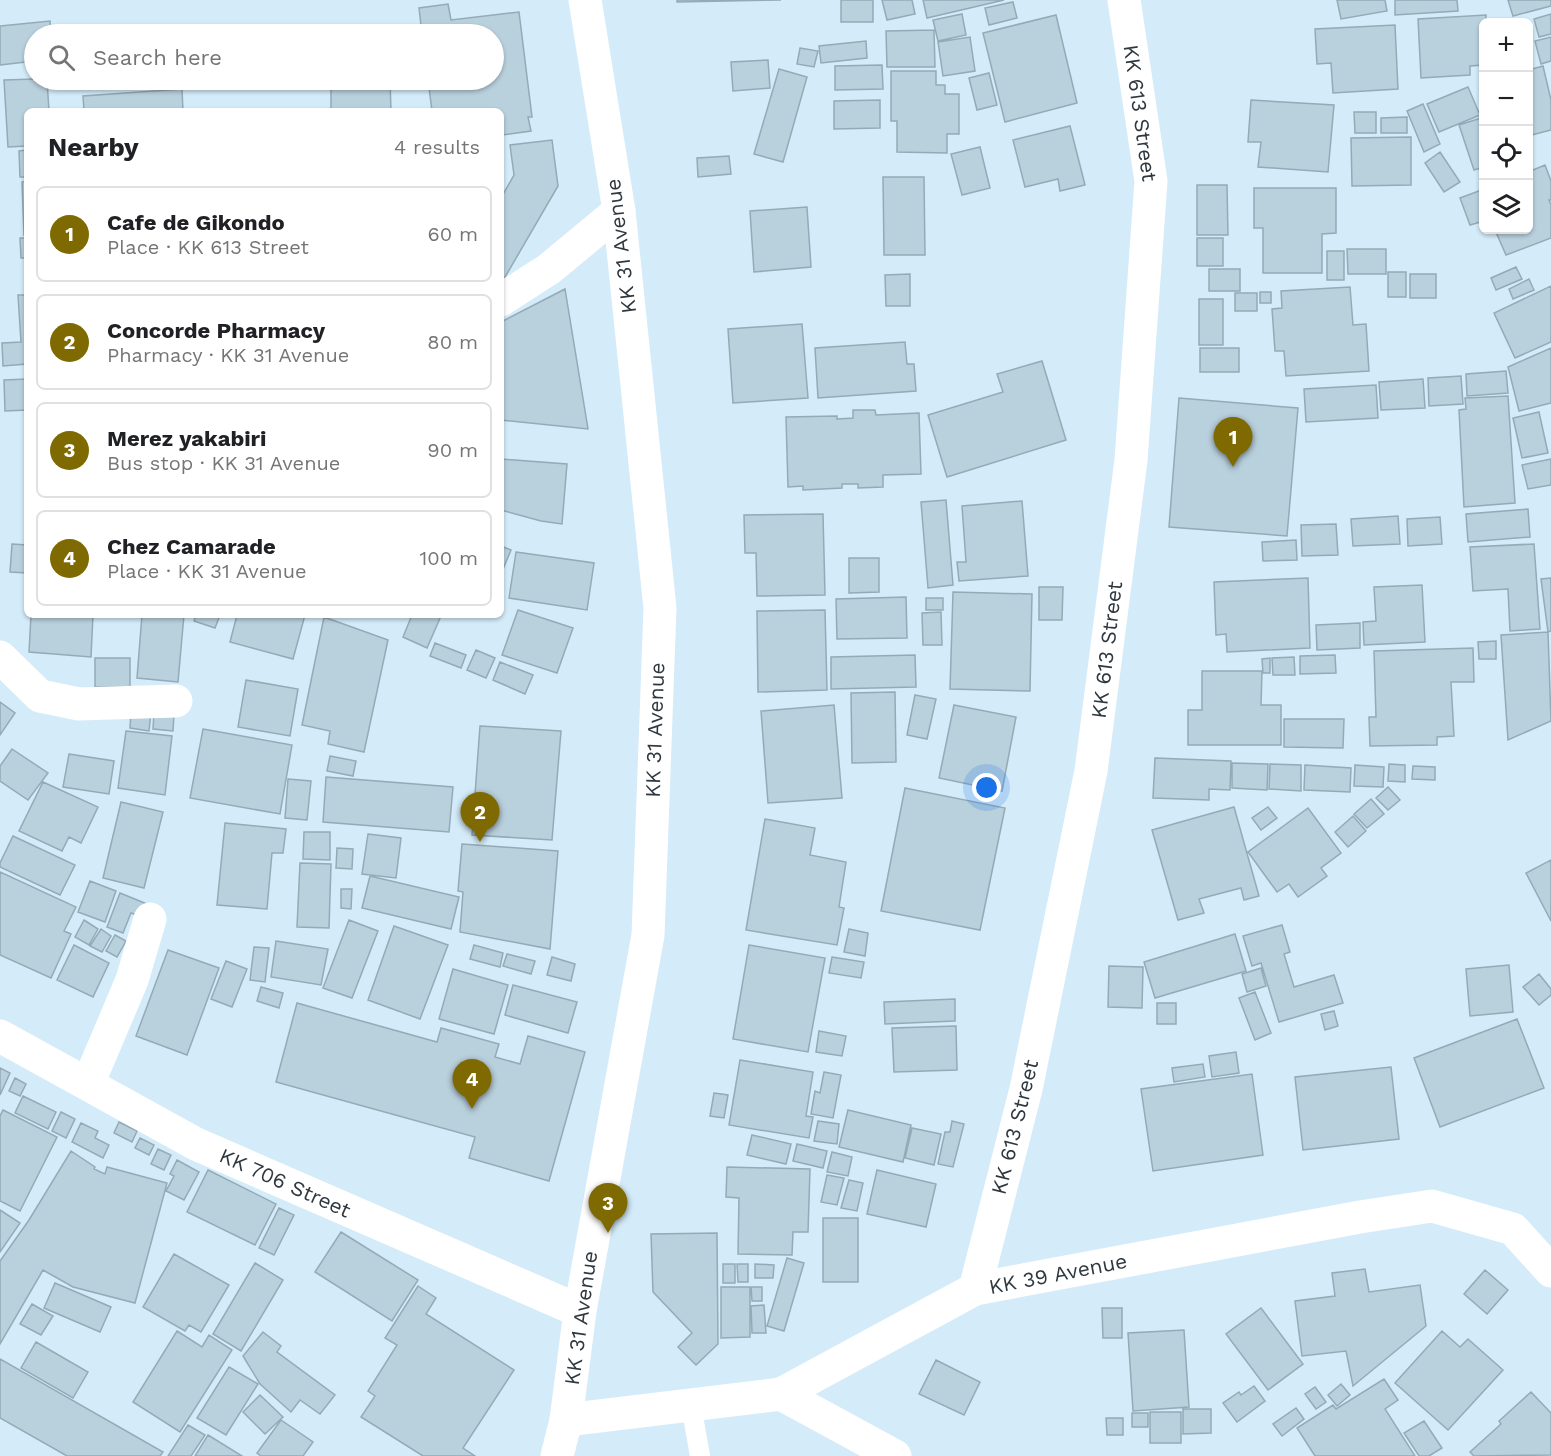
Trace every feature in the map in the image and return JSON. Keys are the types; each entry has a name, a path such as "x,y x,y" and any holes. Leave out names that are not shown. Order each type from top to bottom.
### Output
{"street":[{"name":"KK 31 Avenue","path":"557,1456 566,1420 580,1311 648,935 660,608 619,211 585,0"},
{"name":"KK 613 Street","path":"975,1289 1026,1089 1091,771 1131,460 1151,181 1124,0"},
{"path":"504,298 549,269 619,211"},
{"path":"0,657 40,696 79,704 176,701"},
{"path":"88,1084 132,980 150,919"},
{"name":"KK 706 Street","path":"0,1036 196,1144 580,1311"},
{"name":"KK 39 Avenue","path":"566,1420 781,1394 975,1289 1360,1217 1432,1206 1513,1229 1551,1270"},
{"path":"781,1394 895,1456"}],"lane":[{"path":"691,1405 700,1456"}],"building":[{"path":"677,0 781,0 677,2"},
{"path":"841,0 873,0 873,22 841,22"},
{"path":"882,0 912,0 915,14 887,20"},
{"path":"923,0 1004,0 927,18"},
{"path":"1337,0 1385,0 1387,11 1341,19"},
{"path":"1395,0 1457,0 1458,11 1395,15"},
{"path":"1508,0 1551,0 1551,6 1513,16"},
{"path":"1013,2 1017,18 989,25 985,8"},
{"path":"448,4 451,20 519,12 532,117 528,117 531,131 504,135 504,108 432,108 429,90 504,90 504,24 421,24 419,8"},
{"path":"962,14 966,35 938,41 933,20"},
{"path":"1551,14 1551,34 1539,37 1534,19"},
{"path":"1056,15 1077,103 1005,122 983,33"},
{"path":"1486,15 1486,18 1479,18 1479,65 1470,66 1470,75 1421,78 1418,19"},
{"path":"50,21 50,24 24,24 24,62 0,65 0,26"},
{"path":"1395,25 1398,89 1333,93 1331,63 1317,64 1315,29"},
{"path":"934,30 935,67 887,67 886,31"},
{"path":"970,37 975,71 943,76 938,42"},
{"path":"1551,37 1551,61 1541,64 1535,41"},
{"path":"866,41 867,58 821,63 819,46"},
{"path":"800,48 818,51 814,67 797,64"},
{"path":"768,60 770,88 733,91 731,62"},
{"path":"882,65 883,89 835,90 835,66"},
{"path":"1543,66 1551,100 1551,130 1533,135 1533,72 1533,69"},
{"path":"779,69 807,77 783,162 754,154"},
{"path":"891,71 936,71 936,85 945,85 945,94 959,94 959,134 947,134 947,153 897,152 897,121 891,121"},
{"path":"989,73 997,105 977,110 969,78"},
{"path":"24,79 24,90 48,90 49,108 24,108 24,146 8,147 4,80"},
{"path":"1468,87 1479,115 1439,132 1427,104"},
{"path":"182,90 183,108 84,108 83,96"},
{"path":"331,90 390,90 391,108 331,108"},
{"path":"880,100 880,128 834,129 834,101"},
{"path":"1251,100 1334,105 1328,172 1258,167 1261,142 1248,142"},
{"path":"1423,104 1440,144 1424,152 1407,111"},
{"path":"1354,112 1376,112 1376,133 1355,133"},
{"path":"1407,117 1407,133 1381,133 1381,118"},
{"path":"1479,119 1479,168 1474,170 1459,125"},
{"path":"1070,126 1085,185 1060,191 1058,179 1025,187 1013,140"},
{"path":"1411,137 1411,185 1352,186 1351,138"},
{"path":"552,140 558,186 504,279 504,193 514,175 510,145"},
{"path":"980,147 990,188 962,195 951,154"},
{"path":"24,150 24,177 20,177 19,151"},
{"path":"1440,152 1460,182 1444,192 1425,163"},
{"path":"729,156 731,174 698,177 697,158"},
{"path":"1545,165 1551,181 1551,200 1549,200 1551,238 1506,255 1497,234 1533,234 1533,170"},
{"path":"883,177 924,177 925,255 884,255"},
{"path":"22,182 24,182 24,235"},
{"path":"1197,185 1227,185 1228,235 1197,235"},
{"path":"1254,188 1336,188 1336,233 1322,234 1322,273 1263,273 1263,228 1254,228"},
{"path":"1479,191 1479,222 1470,225 1460,198"},
{"path":"807,207 811,267 754,272 750,211"},
{"path":"20,238 24,238 24,258 21,258"},
{"path":"1197,238 1223,238 1223,266 1197,266"},
{"path":"1347,249 1386,249 1386,274 1348,274"},
{"path":"1327,251 1344,251 1344,280 1327,280"},
{"path":"1516,267 1522,279 1496,290 1491,278"},
{"path":"1209,269 1240,269 1240,291 1209,291"},
{"path":"1388,272 1406,272 1406,297 1388,297"},
{"path":"910,274 910,306 886,306 885,275"},
{"path":"1410,274 1436,274 1436,298 1410,298"},
{"path":"1529,279 1534,290 1513,299 1509,289"},
{"path":"1551,286 1551,342 1515,358 1494,313"},
{"path":"1350,287 1353,325 1366,324 1369,371 1286,376 1284,351 1275,351 1272,309 1282,308 1281,291"},
{"path":"565,289 588,429 504,420 504,320"},
{"path":"1260,292 1271,292 1271,303 1260,303"},
{"path":"1235,293 1257,293 1257,311 1235,311"},
{"path":"18,295 24,295 24,364 3,366 2,343 21,342"},
{"path":"1199,299 1223,299 1223,345 1199,345"},
{"path":"802,324 808,398 733,403 728,329"},
{"path":"905,342 907,364 914,364 916,391 818,398 815,348"},
{"path":"1200,348 1239,348 1239,372 1200,372"},
{"path":"1551,348 1551,403 1519,411 1508,367"},
{"path":"1042,361 1066,440 947,477 928,415 1003,392 997,374"},
{"path":"1506,371 1508,393 1467,396 1466,374"},
{"path":"1461,376 1463,404 1429,406 1428,378"},
{"path":"24,379 24,410 5,411 4,380"},
{"path":"1423,379 1425,408 1381,410 1379,382"},
{"path":"1376,385 1378,418 1306,422 1304,389"},
{"path":"1508,396 1515,503 1464,507 1459,410 1466,409 1465,398"},
{"path":"1179,398 1298,408 1287,536 1169,527"},
{"path":"853,410 875,410 876,415 919,413 921,474 883,475 883,487 858,488 858,484 842,484 842,488 803,490 803,486 788,487 786,417 853,418"},
{"path":"1539,412 1548,453 1522,458 1513,418"},
{"path":"504,459 567,464 562,524 504,511"},
{"path":"1551,459 1551,485 1528,489 1522,465"},
{"path":"946,500 953,585 928,588 921,502"},
{"path":"1022,501 1028,576 959,581 957,562 966,562 962,506"},
{"path":"1528,509 1530,537 1468,542 1466,514"},
{"path":"823,514 825,595 757,596 756,553 745,553 744,515"},
{"path":"1398,516 1400,544 1353,546 1351,519"},
{"path":"1440,517 1442,544 1408,546 1407,519"},
{"path":"1336,524 1338,555 1302,556 1301,525"},
{"path":"1296,540 1297,560 1263,561 1262,542"},
{"path":"12,544 24,545 24,573 10,572"},
{"path":"1534,544 1540,629 1510,631 1508,589 1473,591 1470,547"},
{"path":"504,547 511,550 504,567"},
{"path":"516,552 594,563 587,610 509,598"},
{"path":"849,558 879,558 879,592 849,593"},
{"path":"1308,578 1310,648 1227,652 1226,634 1216,635 1214,582"},
{"path":"1551,578 1551,631 1548,632 1541,579"},
{"path":"1422,585 1425,642 1364,645 1363,622 1376,621 1374,587"},
{"path":"1039,587 1063,587 1062,620 1039,620"},
{"path":"953,592 1032,594 1030,691 950,689"},
{"path":"906,597 907,638 837,639 836,599"},
{"path":"926,598 943,598 943,610 926,610"},
{"path":"518,610 573,628 557,673 502,655"},
{"path":"825,610 827,690 758,692 757,611"},
{"path":"941,612 942,645 923,645 922,613"},
{"path":"31,618 93,618 91,657 29,652"},
{"path":"142,618 184,618 178,682 137,678"},
{"path":"195,618 219,618 215,628 194,621"},
{"path":"236,618 304,618 293,659 230,642"},
{"path":"324,618 388,640 364,752 328,744 330,731 302,725"},
{"path":"411,618 440,618 427,648 403,637"},
{"path":"1360,623 1360,648 1317,650 1316,625"},
{"path":"1548,632 1551,721 1508,740 1501,635"},
{"path":"1496,641 1496,659 1479,659 1478,642"},
{"path":"435,643 466,655 461,668 430,656"},
{"path":"1473,648 1474,682 1451,682 1454,736 1437,737 1437,745 1370,746 1369,717 1376,717 1374,651"},
{"path":"476,650 495,658 486,678 467,670"},
{"path":"915,655 916,687 831,689 831,657"},
{"path":"1335,655 1336,673 1300,674 1300,656"},
{"path":"1294,657 1295,675 1273,675 1272,658"},
{"path":"95,658 130,658 130,687 95,687"},
{"path":"1270,658 1270,673 1263,673 1262,659"},
{"path":"500,662 533,675 525,694 493,680"},
{"path":"1202,671 1262,671 1261,705 1281,705 1281,745 1188,745 1188,710 1202,710"},
{"path":"246,680 298,689 290,736 238,727"},
{"path":"895,692 896,762 852,763 851,693"},
{"path":"915,695 936,699 927,739 907,735"},
{"path":"0,702 15,713 0,735"},
{"path":"834,705 842,798 768,803 761,711"},
{"path":"954,705 1016,717 1002,791 939,778"},
{"path":"131,710 151,712 149,731 130,728"},
{"path":"154,712 174,714 173,731 153,729"},
{"path":"1284,719 1344,719 1343,748 1284,747"},
{"path":"480,726 561,731 552,840 472,835"},
{"path":"203,729 292,745 280,814 190,798"},
{"path":"126,731 172,736 165,795 118,788"},
{"path":"12,749 48,773 28,800 0,781 0,766"},
{"path":"69,754 114,761 109,794 63,787"},
{"path":"330,756 356,761 353,776 327,771"},
{"path":"1155,758 1231,761 1230,790 1209,789 1209,800 1153,798"},
{"path":"1232,763 1268,764 1267,790 1232,788"},
{"path":"1270,764 1301,765 1301,791 1269,789"},
{"path":"1389,764 1405,765 1405,782 1388,781"},
{"path":"1305,765 1351,768 1350,792 1304,790"},
{"path":"1355,765 1384,767 1383,787 1354,786"},
{"path":"1413,766 1435,767 1435,780 1412,779"},
{"path":"326,777 453,787 449,832 323,822"},
{"path":"288,779 311,781 307,820 285,818"},
{"path":"43,782 98,807 81,843 69,837 62,851 19,831"},
{"path":"1388,787 1400,800 1388,810 1376,798"},
{"path":"905,788 1005,808 980,930 881,911"},
{"path":"1371,799 1384,814 1367,828 1354,814"},
{"path":"121,802 163,812 144,888 103,878"},
{"path":"1234,807 1259,896 1244,900 1241,888 1199,899 1204,913 1178,920 1152,830"},
{"path":"1268,807 1277,818 1261,830 1252,818"},
{"path":"1308,808 1341,853 1321,868 1327,876 1298,897 1289,884 1277,892 1248,852"},
{"path":"1353,816 1366,831 1348,847 1335,832"},
{"path":"765,819 815,828 810,855 846,862 839,907 844,908 837,945 746,930"},
{"path":"225,823 286,829 283,853 272,853 267,909 217,905"},
{"path":"304,832 330,832 330,860 303,859"},
{"path":"368,834 401,838 396,878 362,874"},
{"path":"13,836 75,865 60,895 0,867"},
{"path":"462,844 558,851 550,949 460,932 463,892 458,891"},
{"path":"337,848 353,849 352,869 336,868"},
{"path":"1551,860 1551,921 1526,873"},
{"path":"300,863 331,864 329,928 297,927"},
{"path":"0,872 76,907 64,931 71,934 51,978 0,955"},
{"path":"370,876 459,897 451,929 362,908"},
{"path":"90,881 116,891 105,922 78,912"},
{"path":"341,889 352,889 351,909 341,908"},
{"path":"120,893 147,904 142,917 131,913 123,933 107,927"},
{"path":"84,920 98,929 89,945 75,937"},
{"path":"349,920 378,931 352,998 323,988"},
{"path":"1282,925 1290,952 1284,954 1294,987 1334,975 1343,1003 1279,1022 1261,963 1252,966 1243,936"},
{"path":"394,926 448,945 420,1019 368,1000"},
{"path":"101,929 111,936 102,952 90,946"},
{"path":"849,929 868,933 865,956 844,952"},
{"path":"1235,934 1246,971 1155,998 1144,962"},
{"path":"115,935 126,941 117,957 106,951"},
{"path":"276,941 328,949 321,985 271,977"},
{"path":"74,945 109,963 93,997 57,980"},
{"path":"474,945 503,953 500,967 470,959"},
{"path":"749,945 825,958 808,1052 733,1039"},
{"path":"254,947 269,948 265,982 250,980"},
{"path":"168,950 219,968 187,1055 136,1036"},
{"path":"507,954 535,961 531,974 503,966"},
{"path":"552,957 575,964 571,981 547,975"},
{"path":"832,957 864,962 861,978 829,973"},
{"path":"226,961 247,969 232,1007 211,999"},
{"path":"1509,965 1513,1012 1470,1016 1466,969"},
{"path":"1109,966 1143,967 1142,1008 1108,1007"},
{"path":"1261,968 1266,986 1247,992 1242,974"},
{"path":"453,969 508,985 494,1034 439,1019"},
{"path":"1539,974 1551,989 1551,995 1539,1005 1523,987"},
{"path":"513,985 577,1002 568,1033 505,1015"},
{"path":"261,987 283,993 279,1008 257,1001"},
{"path":"1255,992 1271,1033 1255,1040 1239,998"},
{"path":"955,999 955,1021 885,1024 884,1002"},
{"path":"297,1003 437,1042 441,1028 499,1044 495,1057 520,1064 528,1036 585,1052 549,1181 469,1158 475,1137 276,1082"},
{"path":"1157,1003 1176,1003 1176,1024 1157,1024"},
{"path":"1334,1011 1338,1026 1325,1030 1321,1014"},
{"path":"1517,1019 1544,1088 1440,1127 1414,1058"},
{"path":"956,1026 957,1070 894,1072 892,1028"},
{"path":"819,1031 846,1036 842,1056 816,1052"},
{"path":"1236,1052 1239,1073 1212,1077 1209,1056"},
{"path":"740,1060 813,1072 806,1116 813,1117 809,1138 729,1125"},
{"path":"1203,1064 1205,1077 1174,1082 1172,1068"},
{"path":"1391,1067 1399,1139 1303,1150 1295,1077"},
{"path":"0,1068 10,1073 0,1095"},
{"path":"824,1072 841,1075 833,1118 811,1114 815,1091 820,1093"},
{"path":"1252,1074 1263,1155 1153,1171 1141,1089"},
{"path":"15,1078 26,1084 20,1096 9,1091"},
{"path":"714,1093 728,1095 724,1118 710,1116"},
{"path":"23,1096 56,1112 48,1129 15,1113"},
{"path":"3,1110 57,1137 20,1211 0,1201 0,1116"},
{"path":"848,1110 911,1125 903,1162 839,1147"},
{"path":"61,1112 75,1119 66,1138 52,1131"},
{"path":"818,1121 839,1124 837,1144 814,1141"},
{"path":"952,1121 964,1124 953,1167 938,1164 945,1132 950,1132"},
{"path":"119,1122 137,1131 132,1142 114,1133"},
{"path":"81,1123 98,1131 95,1138 109,1145 103,1158 72,1142"},
{"path":"912,1128 941,1134 934,1165 905,1158"},
{"path":"752,1135 791,1144 786,1164 747,1155"},
{"path":"140,1138 154,1145 149,1155 135,1148"},
{"path":"797,1144 827,1151 823,1168 793,1161"},
{"path":"158,1149 171,1155 164,1170 151,1164"},
{"path":"71,1151 95,1167 94,1169 105,1174 107,1167 167,1183 135,1303 73,1287 43,1270 0,1344 0,1261 29,1220"},
{"path":"832,1152 852,1157 848,1176 827,1172"},
{"path":"177,1160 199,1172 184,1200 166,1191 174,1176 170,1174"},
{"path":"727,1167 810,1169 808,1232 793,1232 792,1255 738,1254 739,1198 726,1197"},
{"path":"208,1170 276,1204 255,1245 187,1212"},
{"path":"877,1170 936,1184 926,1227 867,1214"},
{"path":"827,1175 844,1178 837,1205 821,1202"},
{"path":"849,1180 863,1183 857,1211 841,1208"},
{"path":"279,1208 294,1215 274,1255 259,1248"},
{"path":"0,1210 20,1223 0,1252"},
{"path":"823,1218 858,1218 858,1282 823,1282"},
{"path":"341,1232 418,1280 392,1321 315,1272"},
{"path":"717,1233 718,1344 696,1365 678,1347 692,1333 653,1292 651,1234"},
{"path":"174,1254 229,1285 201,1332 189,1325 185,1331 143,1307"},
{"path":"787,1258 804,1263 784,1331 767,1326"},
{"path":"255,1263 283,1280 241,1351 213,1334"},
{"path":"723,1264 735,1264 735,1283 723,1283"},
{"path":"737,1264 748,1264 748,1282 738,1282"},
{"path":"755,1264 774,1265 773,1278 755,1278"},
{"path":"1365,1269 1369,1292 1420,1285 1426,1326 1353,1386 1346,1351 1302,1356 1295,1301 1335,1296 1332,1273"},
{"path":"1485,1270 1508,1290 1487,1314 1464,1294"},
{"path":"55,1283 111,1307 100,1332 44,1308"},
{"path":"418,1286 436,1298 426,1314 514,1370 463,1448 475,1456 423,1456 361,1417 375,1396 368,1391 397,1345 385,1338"},
{"path":"721,1287 750,1287 750,1337 721,1338"},
{"path":"751,1287 762,1287 762,1301 752,1301"},
{"path":"32,1304 53,1316 41,1335 20,1324"},
{"path":"764,1305 766,1333 752,1333 751,1306"},
{"path":"1102,1308 1122,1308 1122,1338 1103,1338"},
{"path":"1261,1308 1303,1364 1268,1390 1226,1334"},
{"path":"1184,1330 1189,1407 1133,1411 1128,1333"},
{"path":"177,1331 202,1347 209,1335 232,1350 180,1432 133,1402"},
{"path":"1442,1331 1460,1347 1468,1339 1503,1370 1448,1430 1395,1383"},
{"path":"263,1332 281,1346 277,1352 335,1395 320,1414 300,1400 291,1412 260,1384 243,1356"},
{"path":"36,1342 88,1372 73,1398 21,1368"},
{"path":"0,1359 163,1452 160,1456 67,1456 0,1418"},
{"path":"936,1360 980,1382 964,1415 919,1394"},
{"path":"229,1367 258,1384 226,1435 197,1418"},
{"path":"1384,1379 1398,1400 1385,1409 1415,1456 1315,1456 1297,1428 1333,1405 1336,1409"},
{"path":"1341,1384 1350,1395 1337,1406 1328,1395"},
{"path":"1254,1386 1265,1401 1237,1422 1223,1403 1239,1392 1241,1395"},
{"path":"1315,1387 1326,1402 1316,1409 1305,1394"},
{"path":"1531,1392 1551,1413 1551,1455 1474,1456 1470,1452"},
{"path":"260,1395 283,1417 265,1434 243,1412"},
{"path":"1296,1408 1304,1419 1282,1436 1273,1424"},
{"path":"1183,1409 1211,1409 1211,1433 1183,1434"},
{"path":"1150,1412 1181,1412 1181,1443 1150,1443"},
{"path":"1132,1413 1148,1413 1148,1427 1132,1427"},
{"path":"1106,1418 1123,1418 1123,1435 1107,1435"},
{"path":"281,1420 313,1442 303,1456 261,1456 257,1453"},
{"path":"1424,1421 1442,1448 1429,1456 1419,1456 1404,1433"},
{"path":"188,1425 205,1435 191,1456 168,1456"},
{"path":"208,1435 242,1456 195,1456"}],"place":[{"name":"Cafe de Gikondo","path":"1233,467"},
{"name":"Concorde Pharmacy","path":"480,842"},
{"name":"Chez Camarade","path":"472,1109"},
{"name":"Merez yakabiri","path":"608,1233"}]}
